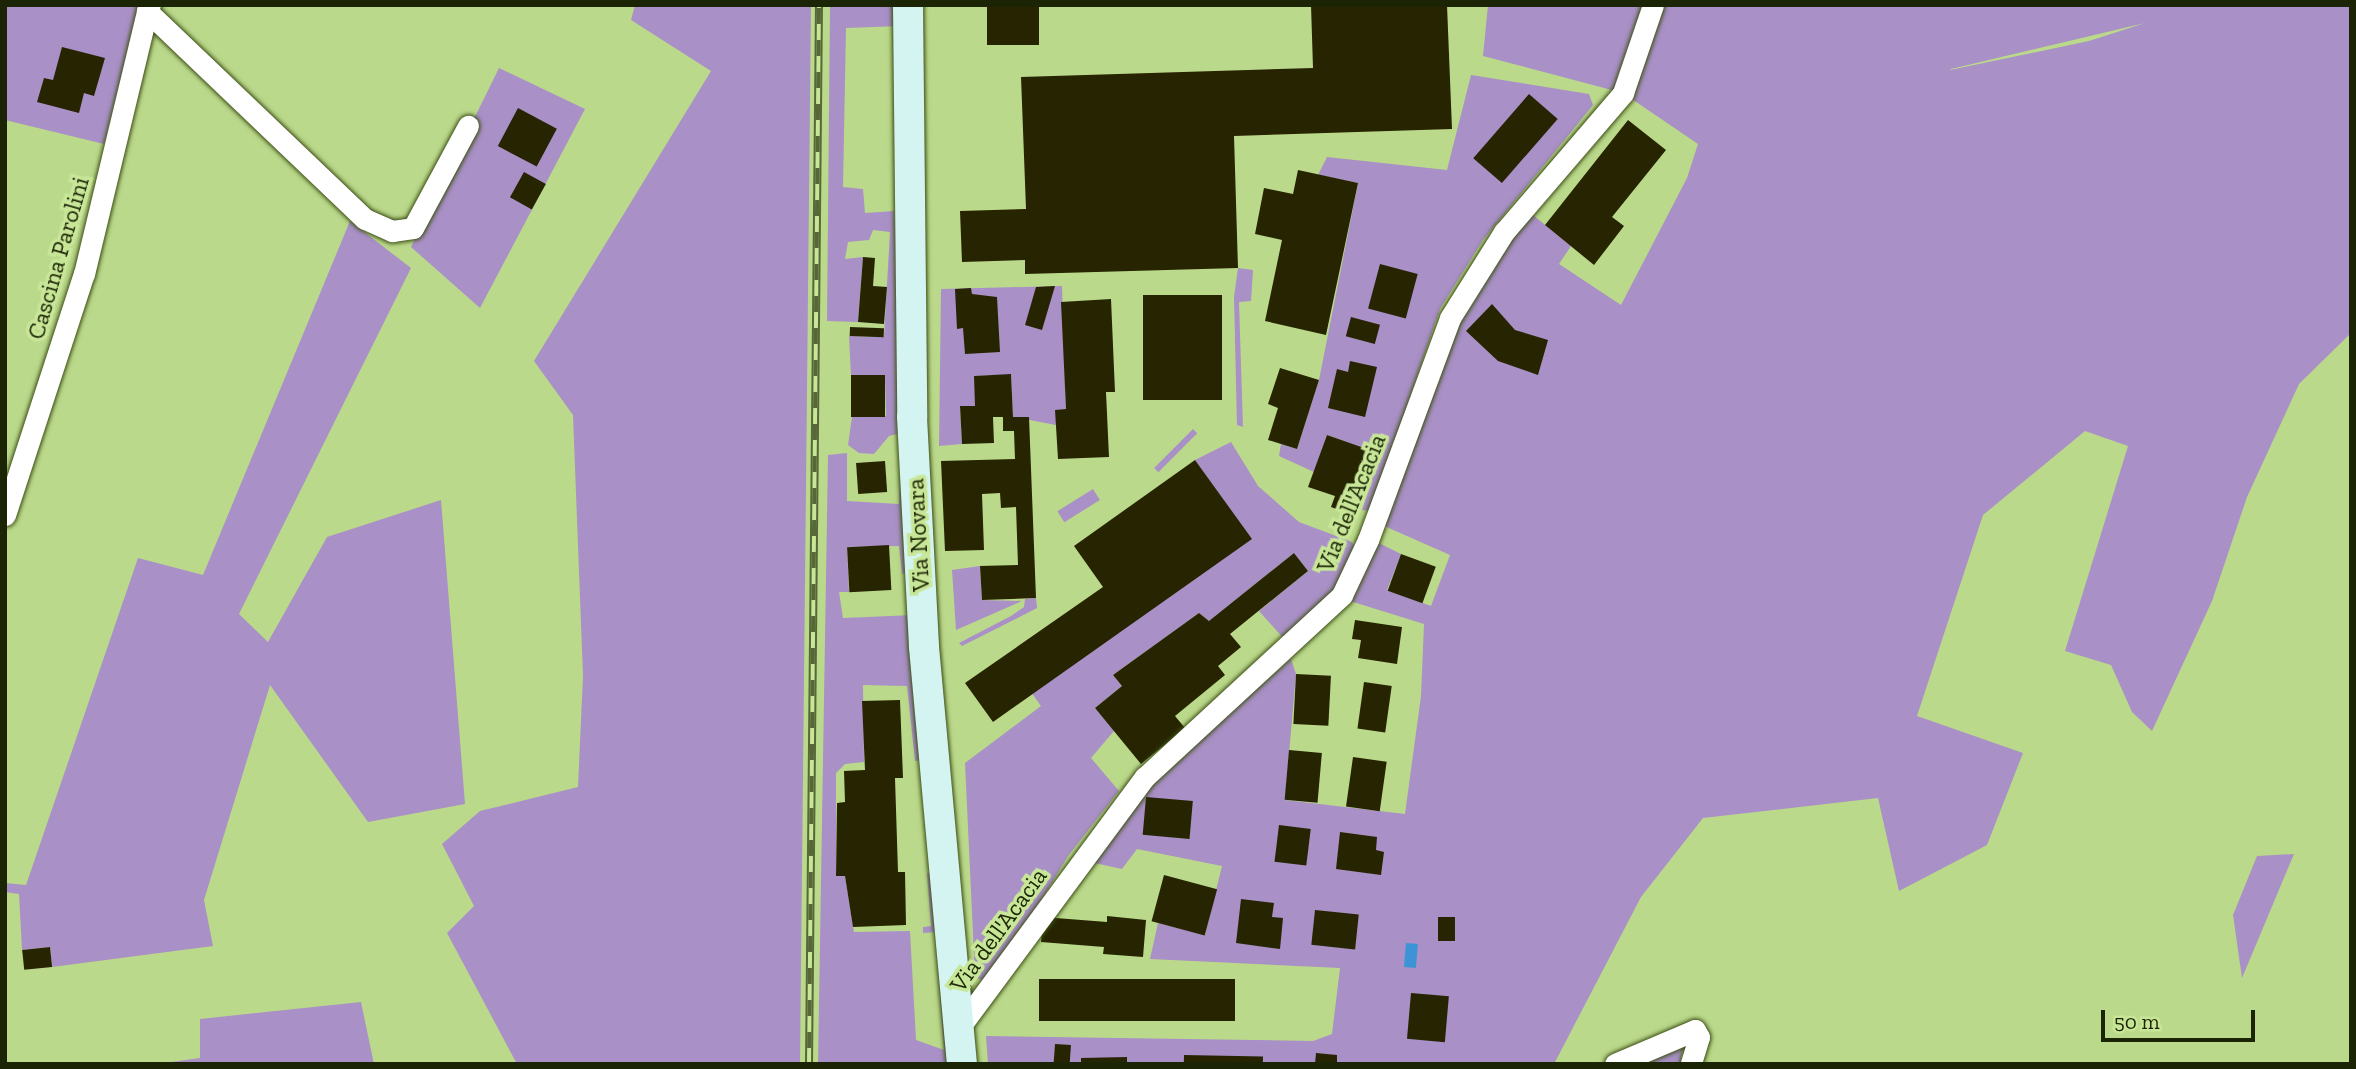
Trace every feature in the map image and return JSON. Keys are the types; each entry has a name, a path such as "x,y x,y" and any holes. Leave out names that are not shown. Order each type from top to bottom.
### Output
{"main road":[{"name":"Via Novara","path":"908,5 912,417 924,647 962,1064"}],"street":[{"name":"Via dell'Acacia","path":"958,1028 1145,777 1342,595 1368,540 1450,318 1504,232 1623,93 1653,5"},
{"name":"Cascina Parolini","path":"148,8 365,219 392,231 413,228 468,126"},
{"name":"Cascina Parolini","path":"5,515 84,274 148,8"},
{"path":"1615,1064 1695,1030 1699,1037 1691,1064"}],"shaded area":[{"path":"6,5 140,5 104,144 5,120"},
{"path":"635,5 811,5 800,1064 517,1064 447,933 474,906 442,844 480,811 578,787 583,676 573,415 534,361 711,71 631,20"},
{"path":"830,5 901,5 901,26 846,28 843,187 863,189 865,213 894,211 909,431 889,436 874,454 859,453 848,445 852,417 886,416 885,375 851,375 849,336 884,337 890,232 873,230 869,240 848,242 845,259 863,257 858,322 827,321"},
{"path":"1488,5 2351,5 2351,333 2299,384 2247,497 2212,601 2152,731 2132,712 2111,665 2065,651 2128,446 2085,431 1983,515 1917,716 2023,753 1987,845 1899,891 1878,798 1703,818 1641,897 1554,1064 988,1064 986,1036 1313,1041 1332,1034 1340,968 1150,959 1158,923 1205,935 1222,866 1137,849 1122,869 1090,862 1153,780 1291,659 1296,674 1285,800 1405,814 1421,696 1424,624 1350,601 1379,543 1401,554 1387,590 1431,606 1450,555 1382,525 1455,323 1528,211 1571,246 1559,264 1621,305 1687,178 1698,144 1623,93 1483,56","holes":["2145,23 2089,41 1950,70"]},
{"path":"499,68 585,109 480,308 411,247"},
{"path":"1471,75 1589,94 1593,105 1483,240 1440,309 1371,511 1362,510 1373,475 1361,464 1366,449 1327,435 1314,472 1279,456 1281,444 1297,449 1319,380 1358,183 1318,175 1327,157 1447,170"},
{"path":"350,221 411,268 239,614 268,642 327,537 441,500 465,804 368,822 270,685 204,900 213,946 52,967 50,947 22,950 19,894 5,892 5,883 26,885 138,558 203,575"},
{"path":"1238,268 1253,270 1251,301 1239,302 1243,427 1237,425 1234,297"},
{"path":"1062,286 1066,409 1056,425 1013,417 1011,375 975,376 975,406 960,406 962,444 939,446 941,289"},
{"path":"1193,429 1197,433 1158,472 1154,468"},
{"path":"1231,442 1258,486 1299,522 1352,542 1356,551 1338,592 1285,640 1259,611 1308,571 1294,553 1209,621 1199,613 1113,675 1122,686 1095,708 1114,731 1091,758 1119,791 1068,856 999,969 991,978 981,980 975,977 965,763 1041,706 1031,692 1251,539 1195,460"},
{"path":"901,446 913,571 902,574 899,546 847,547 849,592 839,592 843,618 914,615 923,760 915,761 907,686 863,685 864,762 845,764 836,773 836,875 845,876 854,932 910,931 916,1040 944,1050 937,956 947,954 957,1064 818,1064 828,455 847,453 847,501 899,504"},
{"path":"1093,489 1100,500 1064,522 1057,511"},
{"path":"980,566 982,600 1022,601 956,630 952,570"},
{"path":"1036,598 1037,608 962,646 959,643 1011,616 1024,607 1025,599"},
{"path":"2294,854 2242,978 2233,915 2257,856"},
{"path":"927,873 934,873 938,932 923,933 923,927 931,926"},
{"path":"361,1002 374,1064 157,1064 200,1058 200,1019"},
{"path":"1673,1043 1683,1048 1680,1064 1636,1064"}],"water":[{"path":"1406,943 1418,944 1416,968 1404,967"}],"building":[{"path":"987,5 1039,5 1039,45 987,45"},
{"path":"1311,5 1447,5 1452,129 1234,136 1238,268 1025,274 1025,260 962,262 960,211 1026,209 1021,77 1313,68"},
{"path":"62,47 105,58 94,96 84,93 79,113 37,102 44,78 53,80"},
{"path":"1529,94 1558,119 1502,183 1473,158"},
{"path":"518,108 557,129 537,167 498,146"},
{"path":"1628,120 1666,150 1612,217 1624,226 1594,265 1545,225"},
{"path":"1298,170 1358,183 1326,335 1265,321 1282,240 1255,234 1264,188 1293,194"},
{"path":"524,172 546,184 532,209 510,197"},
{"path":"863,257 875,258 873,286 887,287 884,324 858,322"},
{"path":"1380,264 1418,274 1406,319 1368,308"},
{"path":"1055,286 1042,330 1025,325 1036,287"},
{"path":"971,288 972,294 997,297 1000,352 965,354 963,328 957,329 955,289"},
{"path":"1143,295 1222,295 1222,400 1143,400"},
{"path":"1111,299 1115,392 1106,392 1109,457 1058,459 1055,410 1066,409 1061,302"},
{"path":"1492,304 1515,330 1548,340 1538,375 1498,361 1466,331"},
{"path":"1351,317 1380,325 1375,344 1346,336"},
{"path":"850,327 884,328 884,337 850,336"},
{"path":"1350,361 1377,367 1365,417 1328,408 1337,369 1348,372"},
{"path":"1280,368 1319,380 1297,449 1268,440 1278,408 1268,404"},
{"path":"1011,374 1013,417 1029,417 1036,598 982,600 980,566 1018,565 1016,507 1001,508 1000,493 982,494 984,550 945,551 941,461 1015,459 1014,431 1003,431 1003,417 993,417 994,443 962,444 960,406 975,406 974,376"},
{"path":"851,375 885,375 885,417 851,417"},
{"path":"1327,435 1367,449 1344,512 1331,507 1335,496 1308,487"},
{"path":"1195,460 1252,539 993,722 965,683 1103,587 1074,546"},
{"path":"885,461 887,492 858,494 856,463"},
{"path":"889,545 891,590 849,592 847,547"},
{"path":"1294,553 1308,571 1230,634 1241,647 1218,666 1225,675 1175,716 1185,728 1141,764 1095,708 1122,686 1113,675 1199,613 1209,621"},
{"path":"1401,554 1436,567 1422,603 1388,591"},
{"path":"1355,620 1402,627 1397,664 1358,658 1361,640 1352,639"},
{"path":"1296,674 1331,676 1328,726 1293,724"},
{"path":"1364,682 1392,686 1385,732 1357,729"},
{"path":"900,700 903,778 895,778 898,872 905,872 906,925 853,927 845,876 836,876 837,803 845,802 844,771 865,770 862,701"},
{"path":"1289,750 1322,753 1318,803 1285,800"},
{"path":"1353,757 1387,762 1380,811 1346,807"},
{"path":"1146,797 1193,801 1190,839 1143,835"},
{"path":"1279,825 1311,829 1306,866 1274,862"},
{"path":"1340,832 1377,837 1376,850 1384,852 1381,875 1336,869"},
{"path":"1164,875 1217,889 1205,936 1152,921"},
{"path":"1241,899 1274,903 1272,917 1283,918 1280,949 1236,943"},
{"path":"1315,910 1359,915 1355,949 1311,945"},
{"path":"1107,916 1146,920 1143,957 1103,954 1104,947 1041,942 1043,917 1107,922"},
{"path":"1438,917 1455,917 1455,941 1438,941"},
{"path":"50,947 52,967 24,970 22,950"},
{"path":"1039,979 1235,979 1235,1021 1039,1021"},
{"path":"1411,993 1449,996 1445,1042 1407,1039"},
{"path":"1055,1044 1071,1045 1070,1064 1054,1064"},
{"path":"1316,1053 1337,1055 1337,1064 1315,1064"},
{"path":"1184,1055 1263,1056 1263,1064 1184,1064"},
{"path":"1127,1057 1127,1064 1081,1064 1081,1058"}],"railway":[{"path":"809,1064 819,5"}]}
